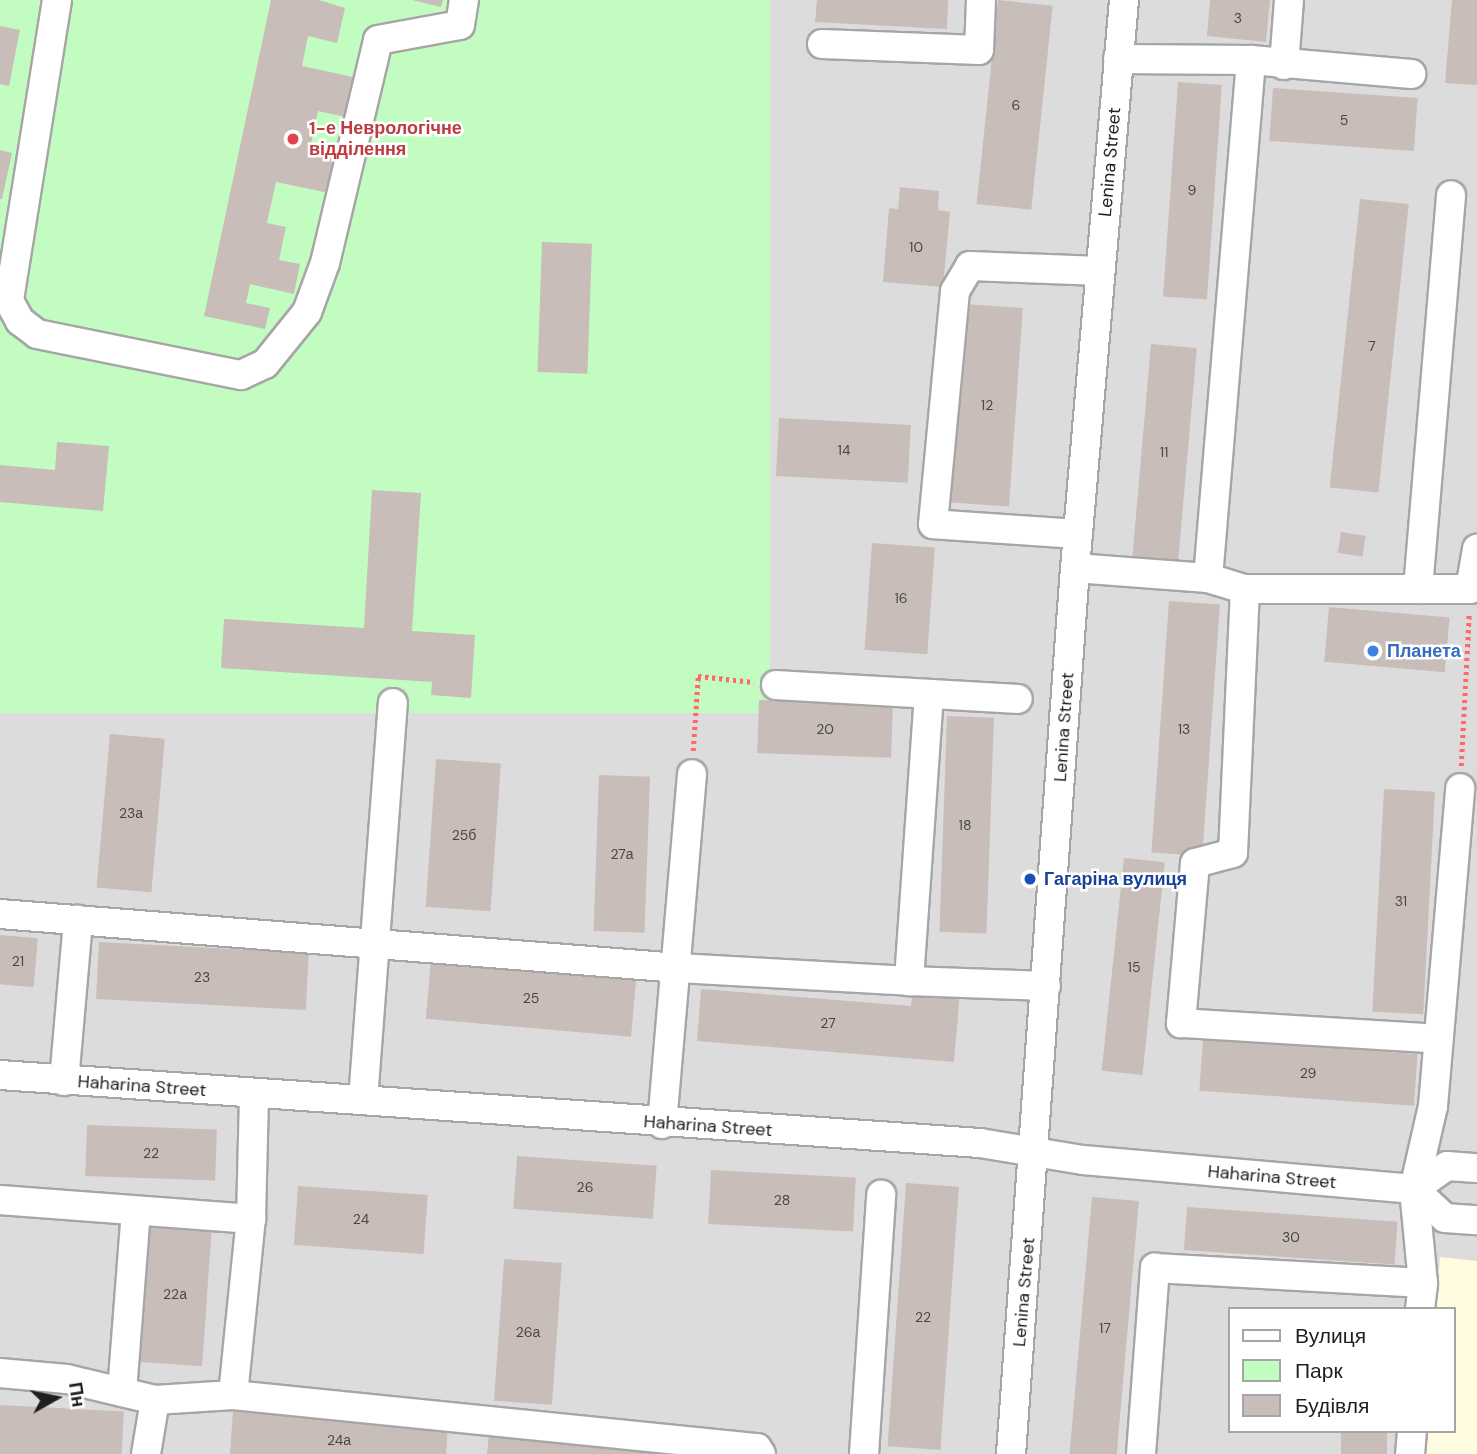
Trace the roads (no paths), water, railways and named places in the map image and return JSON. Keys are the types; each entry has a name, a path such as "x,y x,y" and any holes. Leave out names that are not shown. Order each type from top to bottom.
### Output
{"street":[{"path":"57,0 10,228 9,301 20,321 37,334 241,375 265,364 307,312 325,262 378,40 460,25 464,0"},
{"path":"822,44 979,50 981,0"},
{"name":"Lenina Street","path":"1011,1454 1035,1151 1075,568 1124,0"},
{"path":"1284,65 1289,0"},
{"path":"1118,60 1251,60 1284,65 1411,74"},
{"path":"1208,578 1251,60"},
{"path":"1418,589 1451,195"},
{"path":"1078,534 933,524 955,291 970,266 1100,271"},
{"path":"1075,568 1208,578 1245,589 1470,589 1477,549"},
{"path":"1245,589 1233,853 1195,863 1181,1023 1438,1039"},
{"path":"776,685 1018,699"},
{"path":"909,981 929,694"},
{"path":"363,1100 393,703"},
{"path":"662,1124 679,968 692,774"},
{"path":"1141,1454 1155,1268 1421,1296 1414,1189 1433,1106 1460,788"},
{"path":"0,914 679,968 1046,986"},
{"path":"64,1081 78,920"},
{"name":"Haharina Street","path":"0,1075 1035,1151 1414,1189"},
{"path":"233,1395 251,1219 254,1093"},
{"path":"1414,1189 1447,1166 1477,1168"},
{"path":"1414,1189 1444,1218 1477,1220"},
{"path":"864,1454 881,1195"},
{"path":"0,1200 251,1219"},
{"path":"122,1392 136,1212"},
{"path":"0,1373 122,1392 155,1400 233,1395 757,1448 761,1454"},
{"path":"146,1454 155,1400"},
{"path":"1410,1454 1412,1433"}],"place":[{"name":"1-е Неврологічне відділення","path":"293,139"},
{"name":"Планета","path":"1373,651"},
{"name":"Гагаріна вулиця","path":"1030,879"}]}
